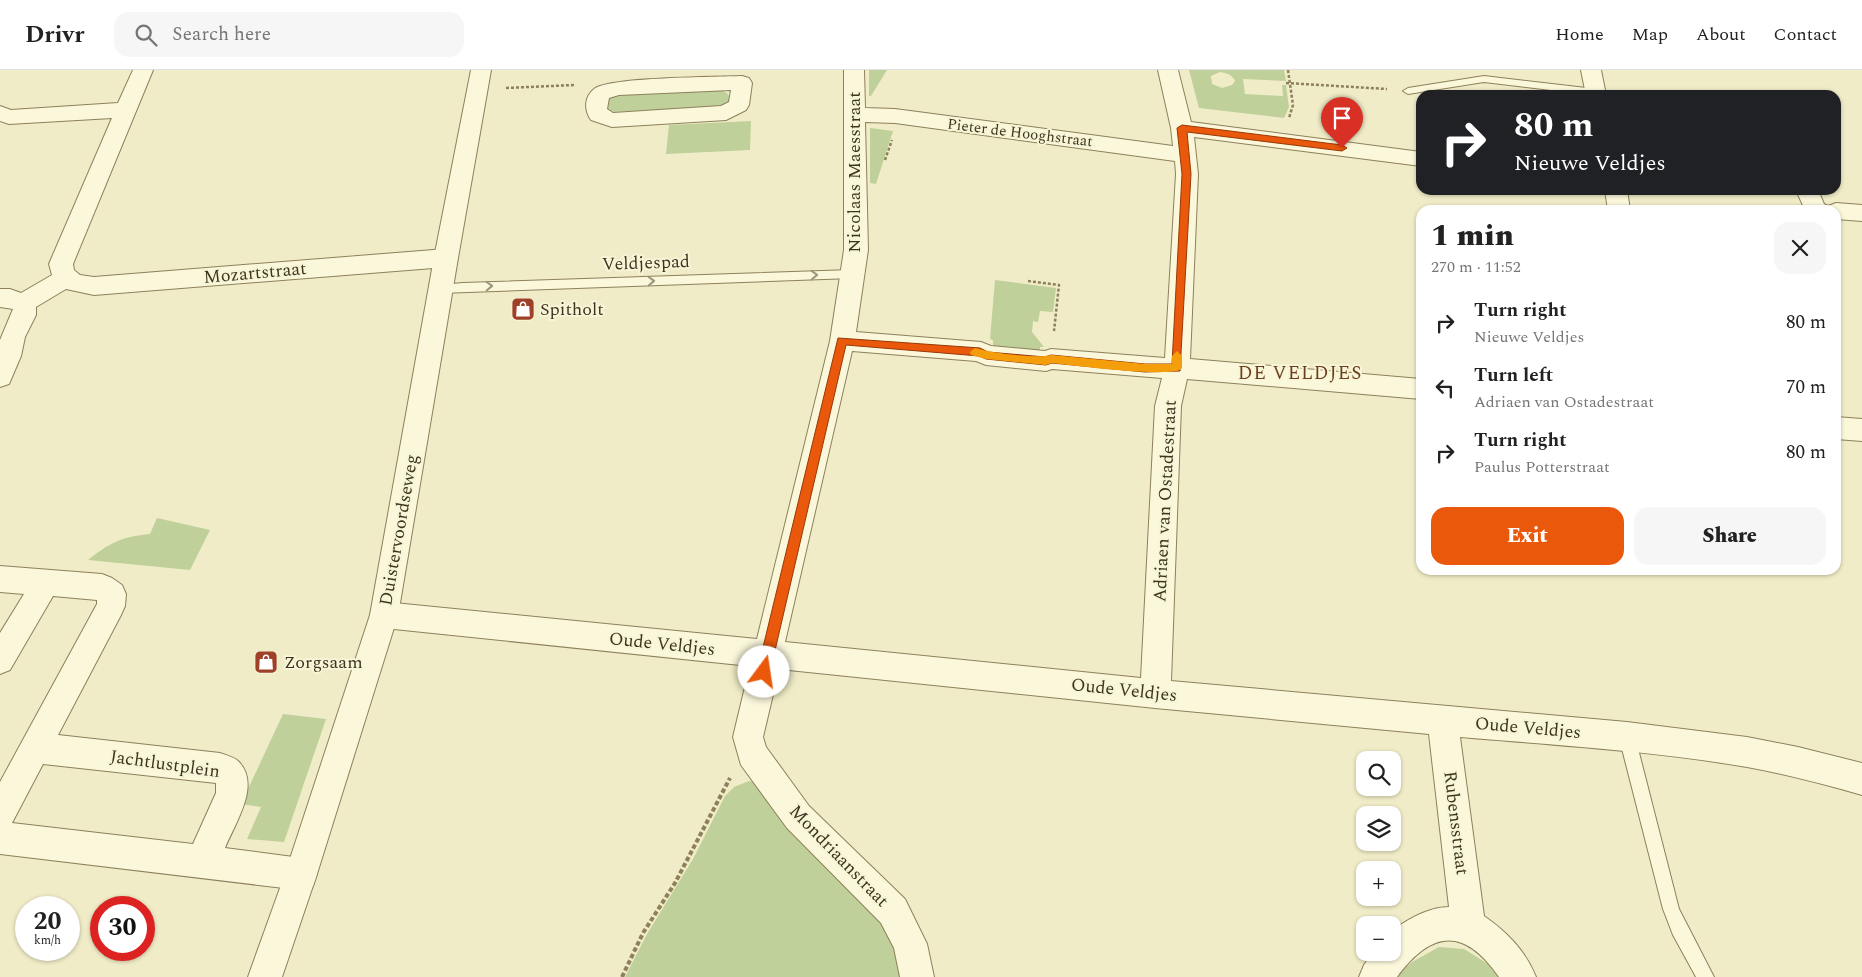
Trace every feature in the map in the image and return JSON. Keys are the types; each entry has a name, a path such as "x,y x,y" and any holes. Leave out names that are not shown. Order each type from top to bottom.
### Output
{"street":[{"path":"12,301 66,278 62,272 61,264 143,70"},
{"name":"Nicolaas Maesstraat","path":"768,654 842,341 856,250 857,202 853,114 854,70"},
{"name":"Adriaen van Ostadestraat","path":"1155,694 1168,406 1177,368 1186,174 1182,128 1168,70"},
{"path":"1591,70 1595,90"},
{"path":"743,76 739,105 734,110 718,115 612,120 598,115 596,110 595,104 602,93 617,88 743,76"},
{"name":"Duistervoordseweg","path":"265,977 301,874 384,615 440,290 479,80"},
{"path":"0,113 9,118 126,110"},
{"name":"Pieter de Hooghstraat","path":"853,114 895,116 1185,155"},
{"path":"1182,128 1416,158"},
{"path":"1841,211 1862,213"},
{"name":"Mozartstraat","path":"66,278 78,284 94,286 446,258"},
{"path":"0,377 9,356 13,337 24,315 25,308 12,301"},
{"path":"842,341 980,352 986,355 1046,361 1051,359 1145,368 1177,368 1416,389"},
{"path":"1841,428 1862,430"},
{"path":"0,579 102,587 112,594 113,600 0,814"},
{"path":"0,660 46,582"},
{"name":"Oude Veldjes","path":"384,615 1155,694 1627,737 1746,752 1798,762 1862,779"},
{"name":"Mondriaanstraat","path":"768,654 748,737 752,754 798,817 893,912 910,944 917,977"},
{"name":"Rubensstraat","path":"1443,721 1468,925"},
{"name":"Jachtlustplein","path":"35,748 220,768 227,772 233,784 232,794 202,861"},
{"path":"0,838 301,874"},
{"path":"1376,977 1388,957 1413,936 1441,924 1468,925 1491,941 1512,962 1520,977"}],"lane":[{"path":"1408,91 1484,79 1566,90"},
{"name":"Veldjespad","path":"440,290 463,287 852,274"},
{"path":"1627,737 1671,910 1679,929 1706,977"}],"path":[{"path":"1283,140 1293,105 1288,70"},
{"path":"479,80 586,84 602,93"},
{"path":"1286,83 1408,91"},
{"path":"1028,282 1059,285 1051,359"},
{"path":"622,977 643,933 675,883 732,775 740,764 752,754"}],"green space":[{"path":"869,70 887,70 871,96 869,96"},
{"path":"1189,70 1284,70 1286,81 1243,79 1245,94 1283,96 1282,85 1286,85 1289,107 1284,118 1199,108","holes":["1220,72 1229,74 1234,79 1235,81 1232,85 1222,88 1212,84 1211,76"]},
{"path":"720,90 727,93 730,98 727,104 719,107 614,112 607,110 608,98 617,95"},
{"path":"751,121 750,150 666,154 669,125"},
{"path":"870,128 893,131 876,184 870,183"},
{"path":"995,280 1056,288 1053,312 1040,311 1038,322 1033,321 1032,332 1044,347 1040,347 1040,352 993,347 993,340 990,339"},
{"path":"157,518 210,530 190,570 88,560 117,541 150,534"},
{"path":"283,714 326,719 284,842 247,839 261,807 241,804"},
{"path":"749,781 754,782 861,896 892,935 902,977 625,977 647,934 693,859 725,796 734,787"},
{"path":"1439,947 1464,949 1493,967 1500,977 1395,977 1412,962"}],"slow traffic":[{"path":"975,352 986,355 1046,361 1051,359 1145,368 1177,368 1177,356"}],"place":[{"name":"Spitholt","path":"523,309"},
{"name":"Zorgsaam","path":"266,662"}],"district":[{"name":"DE VELDJES","path":"1300,373"}],"route":[{"path":"764,672 842,341 980,352 986,355 1046,361 1051,359 1145,368 1177,368 1186,174 1182,128 1342,148"}]}
